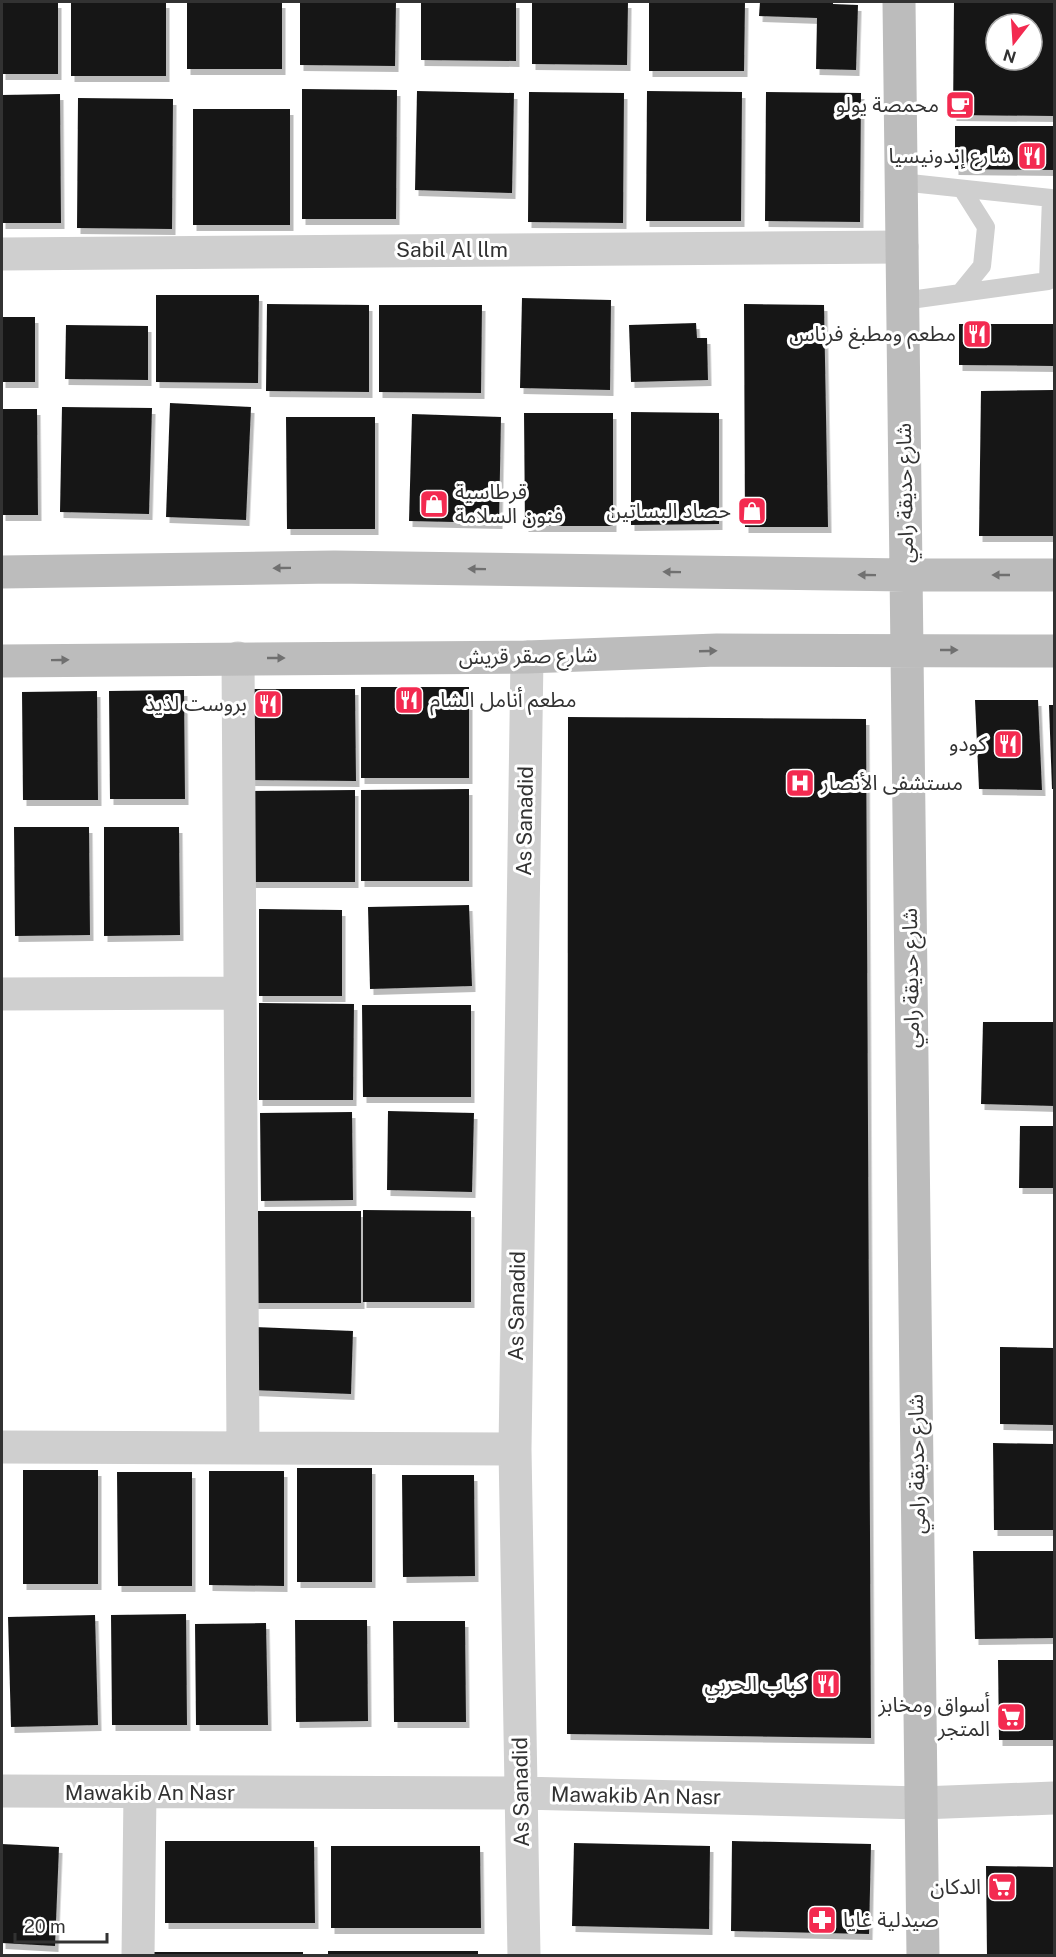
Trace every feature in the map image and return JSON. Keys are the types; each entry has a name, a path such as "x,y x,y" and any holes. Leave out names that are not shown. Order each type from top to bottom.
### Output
{"street":[{"name":"شارع حديقة رامي","path":"899,2 923,1956"},
{"name":"Sabil Al llm","path":"2,254 902,247"},
{"path":"2,572 334,567 906,575 1054,574"},
{"name":"شارع صقر قريش","path":"2,661 527,657 717,650 1054,651"},
{"name":"As Sanadid","path":"524,1956 515,1449 527,657"},
{"path":"238,658 243,1446"},
{"path":"2,994 240,993"},
{"path":"2,1447 243,1446 515,1449"},
{"name":"Mawakib An Nasr","path":"2,1791 521,1793 921,1803 1054,1798"},
{"path":"138,1956 140,1793"}],"lane":[{"path":"901,182 1050,198 1048,281 903,301"},
{"path":"960,293 982,266 986,227 962,189"}],"building":[{"path":"2,2 58,2 58,74 2,74"},
{"path":"71,2 166,2 166,76 71,76"},
{"path":"187,2 282,2 282,69 187,69"},
{"path":"300,2 396,2 395,66 300,65"},
{"path":"421,2 516,2 516,61 421,60"},
{"path":"532,2 628,2 627,65 532,64"},
{"path":"649,2 745,2 744,71 649,71"},
{"path":"760,2 833,2 833,4 858,5 856,70 816,69 817,18 759,16"},
{"path":"954,2 1054,3 1054,116 953,115"},
{"path":"302,89 397,90 396,219 302,219"},
{"path":"417,91 514,93 512,193 415,190"},
{"path":"647,91 742,92 741,221 646,221"},
{"path":"529,92 624,93 623,223 528,222"},
{"path":"766,92 861,93 860,222 765,221"},
{"path":"60,94 61,223 2,223 2,95"},
{"path":"78,98 173,99 172,229 77,228"},
{"path":"193,109 290,109 290,225 193,225"},
{"path":"955,126 1054,126 1054,170 955,169"},
{"path":"156,295 259,295 258,383 156,382"},
{"path":"522,298 611,300 610,390 520,388"},
{"path":"267,304 369,305 369,392 266,391"},
{"path":"744,304 824,305 828,527 745,527"},
{"path":"379,305 482,305 481,393 379,392"},
{"path":"2,317 35,317 35,382 2,382"},
{"path":"696,323 697,338 707,338 708,380 631,382 629,325"},
{"path":"959,324 1054,324 1054,366 959,365"},
{"path":"66,325 148,326 148,380 65,379"},
{"path":"1054,390 1054,536 979,536 981,391"},
{"path":"170,403 251,407 246,520 166,517"},
{"path":"62,407 152,408 149,514 60,512"},
{"path":"2,409 37,409 38,515 2,515"},
{"path":"631,412 719,413 719,524 631,525"},
{"path":"524,413 613,413 613,526 525,526"},
{"path":"412,414 501,417 499,523 409,521"},
{"path":"286,417 375,417 375,529 287,529"},
{"path":"361,687 469,687 469,778 361,778"},
{"path":"247,689 355,689 356,781 247,780"},
{"path":"184,690 185,799 110,799 109,691"},
{"path":"97,691 98,800 23,800 22,692"},
{"name":"كودو","path":"975,700 1038,700 1042,790 979,789"},
{"path":"1049,705 1054,705 1054,789 1052,789"},
{"path":"568,717 866,719 871,1738 567,1734"},
{"path":"469,789 469,881 361,881 361,790"},
{"path":"355,790 355,882 247,882 246,791"},
{"path":"14,827 89,827 90,935 15,936"},
{"path":"104,827 179,827 180,935 104,936"},
{"path":"469,905 472,986 370,989 368,907"},
{"path":"259,909 342,910 342,996 259,996"},
{"path":"259,1003 354,1004 353,1100 259,1100"},
{"path":"362,1005 471,1005 471,1097 363,1097"},
{"path":"983,1022 1054,1022 1054,1106 981,1104"},
{"path":"388,1111 474,1113 472,1192 387,1190"},
{"path":"352,1112 353,1200 261,1201 260,1113"},
{"path":"1020,1126 1054,1126 1054,1188 1019,1188"},
{"path":"363,1210 471,1211 471,1302 363,1302"},
{"path":"252,1211 361,1211 361,1303 253,1303"},
{"path":"255,1327 353,1331 351,1394 252,1390"},
{"path":"1000,1347 1054,1348 1054,1425 1000,1424"},
{"path":"993,1443 1054,1444 1054,1530 994,1530"},
{"path":"297,1468 372,1468 372,1582 297,1582"},
{"path":"23,1470 98,1470 98,1584 23,1584"},
{"path":"209,1471 284,1471 284,1586 209,1585"},
{"path":"117,1472 192,1472 192,1586 118,1586"},
{"path":"402,1475 474,1475 475,1576 403,1577"},
{"path":"973,1551 1054,1551 1054,1638 975,1639"},
{"path":"186,1614 187,1725 112,1725 111,1615"},
{"path":"95,1615 98,1725 11,1727 8,1617"},
{"path":"295,1620 367,1620 368,1721 296,1722"},
{"path":"393,1621 465,1621 466,1722 394,1722"},
{"path":"266,1623 268,1725 196,1725 195,1624"},
{"path":"998,1660 1054,1660 1054,1740 999,1740"},
{"path":"165,1841 314,1841 315,1923 165,1923"},
{"path":"732,1841 871,1844 869,1934 731,1931"},
{"path":"574,1843 710,1846 709,1929 572,1926"},
{"path":"2,1844 59,1847 55,1946 2,1943"},
{"path":"331,1846 480,1846 481,1928 331,1928"},
{"path":"986,1866 1054,1867 1054,1956 987,1956"},
{"path":"328,1951 478,1951 478,1956 328,1956"},
{"path":"153,1952 303,1952 303,1956 153,1956"}],"place":[{"name":"محمصة يولو","path":"960,105"},
{"name":"شارع إندونيسيا","path":"1032,156"},
{"name":"مطعم ومطبغ فرناس","path":"977,334"},
{"name":"قرطاسية فنون السلامة","path":"434,504"},
{"name":"حصاد البساتين","path":"752,511"},
{"name":"مطعم أنامل الشام","path":"409,700"},
{"name":"بروست لذيذ","path":"268,704"},
{"name":"كودو","path":"1008,744"},
{"name":"مستشفى الأنصار","path":"800,783"},
{"name":"كباب الحربي","path":"826,1684"},
{"name":"أسواق ومخابز المتجر","path":"1011,1717"},
{"name":"الدكان","path":"1002,1887"},
{"name":"صيدلية غايا","path":"822,1920"}]}
